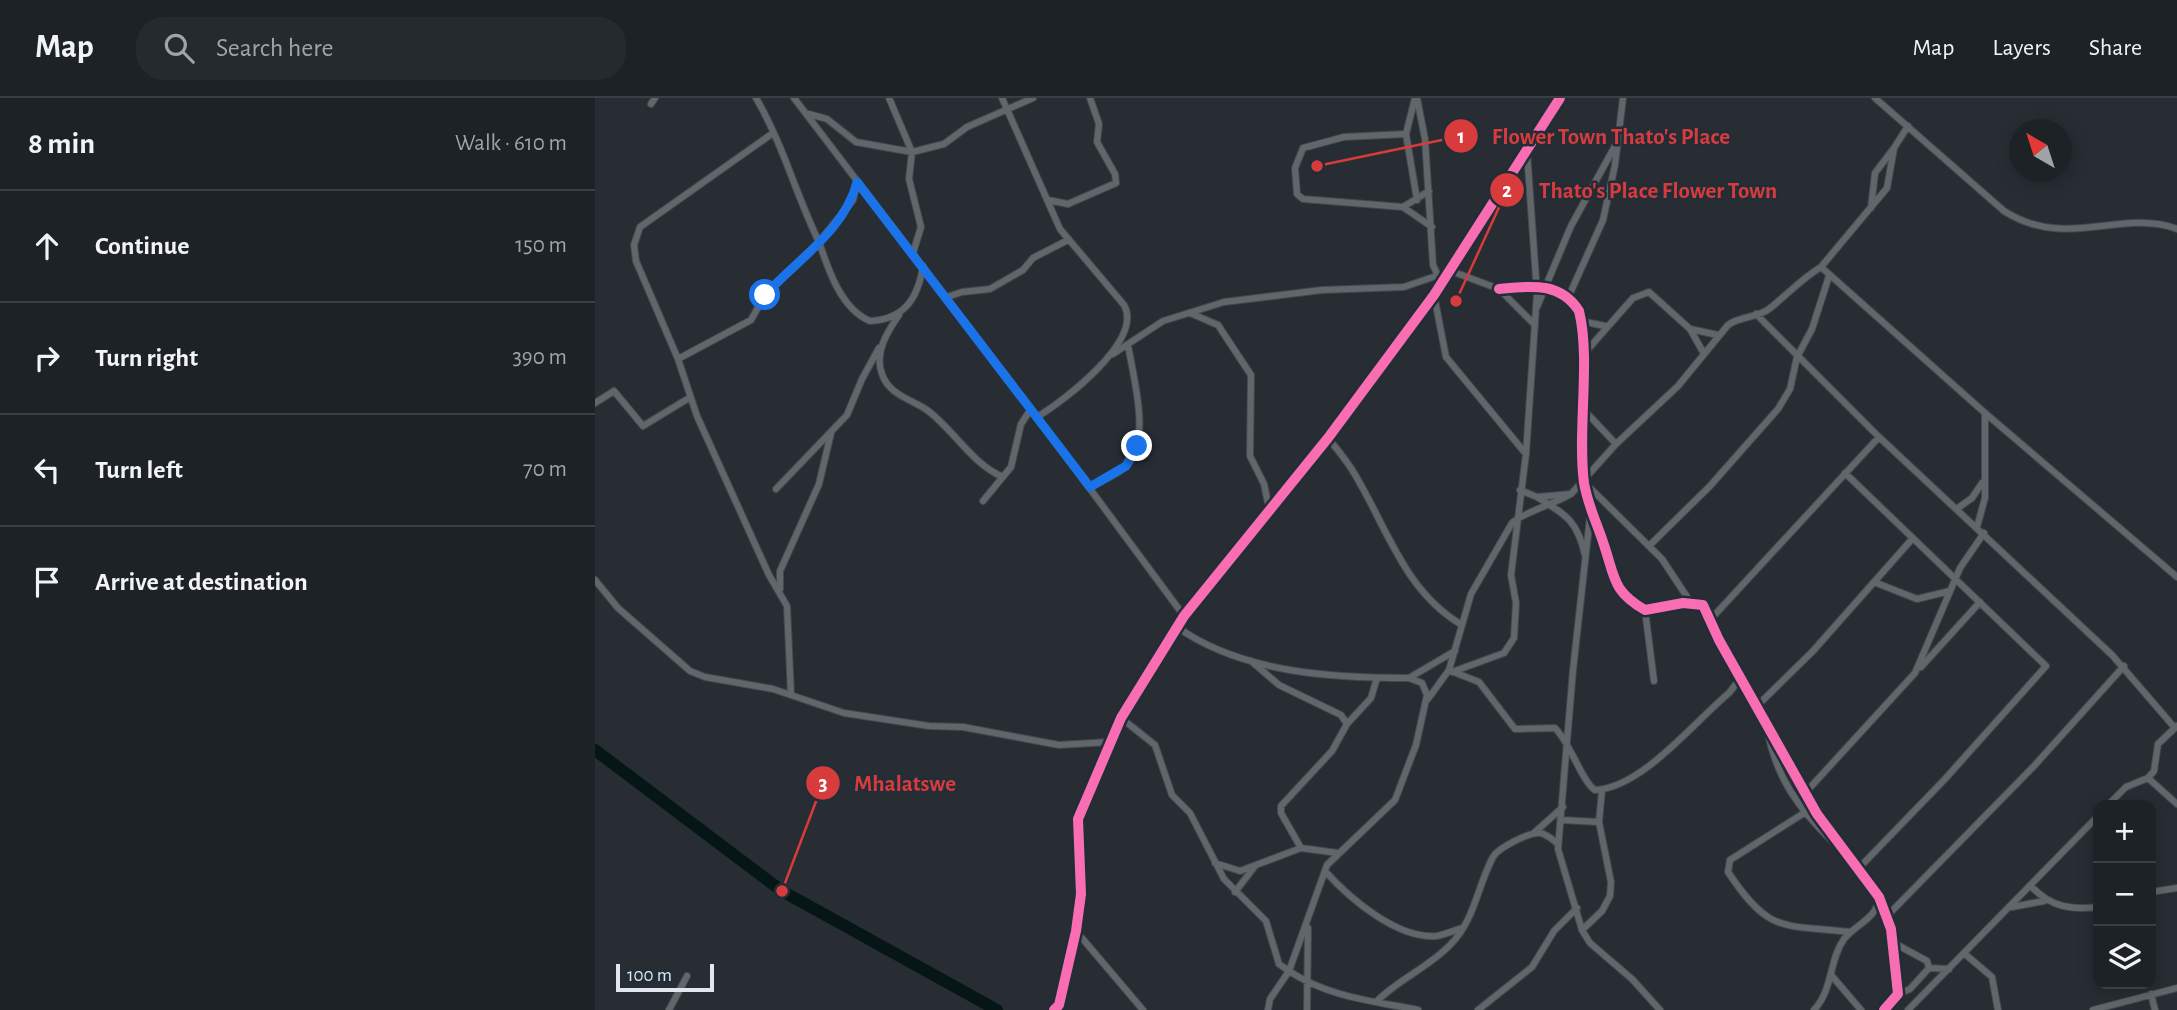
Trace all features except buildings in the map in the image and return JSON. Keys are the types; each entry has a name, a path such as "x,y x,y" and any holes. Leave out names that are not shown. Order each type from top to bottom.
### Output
{"street":[{"path":"756,98 826,264 852,308 870,321 900,314"},
{"path":"794,98 947,297 1184,616"},
{"path":"889,98 912,152 909,179 921,227 913,253"},
{"path":"1002,98 1068,240 1127,310 1128,317 1121,341 1106,359 1060,403 1037,417"},
{"path":"808,114 827,119 856,142 912,152 944,144 967,127 1033,98"},
{"path":"1048,200 1068,204 1116,183 1115,174 1097,142 1099,124 1090,98"},
{"path":"1416,98 1406,134 1417,200"},
{"path":"1416,98 1429,191 1436,276"},
{"path":"1054,1010 1059,1005 1076,931 1080,894 1077,819 1121,718 1184,616 1270,513 1451,271 1559,98"},
{"path":"1568,298 1603,220 1623,98"},
{"path":"1875,98 2004,211 2021,222 2044,229 2146,225 2177,229"},
{"path":"1871,209 1875,173 1908,126"},
{"path":"773,133 639,227 634,245 636,261 678,359 689,398 769,575 781,592 790,618 791,695"},
{"path":"1406,134 1344,137 1309,146 1299,152 1295,168 1299,198 1403,207 1433,227"},
{"path":"1536,310 1571,226 1616,145"},
{"path":"1426,703 1451,671 1471,594 1519,516 1551,506 1571,494 1616,444 1678,386 1703,352 1736,319 1768,310 1793,286 1821,267 1871,209 1890,182 1894,148"},
{"path":"1451,671 1504,653 1514,638 1516,603 1511,575 1525,454 1537,285 1527,150"},
{"path":"678,359 751,320 765,295 819,242 853,200 857,182"},
{"path":"1403,207 1429,191"},
{"path":"947,297 962,292 990,289 1023,270 1033,258 1068,240"},
{"path":"776,489 847,415 862,379 882,344 900,314 917,293 923,266"},
{"path":"1821,267 1985,413 2177,577"},
{"path":"1451,271 1499,289 1535,325"},
{"path":"1106,359 1163,321 1224,302 1322,290 1403,287 1436,276 1444,280"},
{"path":"1649,546 1710,486 1778,409 1790,389 1797,357 1812,329 1829,276"},
{"path":"1499,289 1537,285 1568,298 1579,311 1584,482 1591,515 1605,545 1613,581 1621,592 1645,610 1691,603 1703,605 1766,725 1844,852"},
{"path":"1582,356 1605,326 1633,298 1649,292 1690,329 1703,352"},
{"path":"1434,295 1446,357 1525,454"},
{"path":"1188,313 1218,326 1251,375 1250,456 1264,484 1270,513"},
{"path":"1756,314 1879,437 2124,666 2176,727 2158,744 2154,771 2148,778 2126,787 2113,800"},
{"path":"1581,321 1605,326"},
{"path":"1690,329 1719,335"},
{"path":"882,344 879,361 882,376 889,387 908,402 926,409 961,445 1003,477"},
{"path":"1090,487 1126,466 1137,446 1140,417 1128,345"},
{"path":"595,403 614,391 643,426 689,398"},
{"path":"1581,407 1616,444"},
{"path":"983,501 1011,467 1021,424 1031,409"},
{"path":"1977,527 1983,511 1985,413"},
{"path":"781,592 780,571 819,484 831,433"},
{"path":"1710,620 1879,437"},
{"path":"1328,438 1354,472 1398,556 1419,589 1444,614 1462,625"},
{"path":"1845,473 2044,662 2045,667 1945,779 1858,869"},
{"path":"1958,508 1980,488 1983,481"},
{"path":"1584,482 1668,567 1691,603"},
{"path":"1520,490 1537,497 1570,518 1576,527 1586,561"},
{"path":"1537,497 1571,494"},
{"path":"1591,515 1558,844 1566,884 1577,908 1582,930 1590,943 1632,979 1660,1010"},
{"path":"1915,673 1960,568 1984,533"},
{"path":"1756,707 1813,652 1913,538"},
{"path":"595,580 618,608 690,671 705,677 791,695 844,713 929,726 964,727 1059,745 1109,742"},
{"path":"1874,582 1917,598 1950,591"},
{"path":"1806,792 1980,602"},
{"path":"1645,610 1654,681"},
{"path":"1177,627 1203,645 1250,660 1319,675 1409,678 1422,684 1427,691 1416,745 1395,800 1330,860 1289,971 1270,999 1268,1010"},
{"path":"1409,678 1455,651"},
{"path":"1250,660 1279,685 1329,708 1341,715 1347,724"},
{"path":"1888,915 2034,766 2124,666"},
{"path":"1451,671 1479,682 1515,729 1524,731 1550,726 1568,741 1590,787 1602,790 1625,782 1643,770 1729,693 1740,679"},
{"path":"1301,849 1280,808 1332,751 1347,724 1371,698 1377,678"},
{"path":"1121,718 1155,745 1172,795 1190,813 1214,863 1235,892 1266,920 1279,964 1305,981 1338,995 1418,1010"},
{"path":"1766,725 1781,778 1804,813 1858,869 1879,897 1888,915 1898,994"},
{"path":"2148,778 2177,804"},
{"path":"1582,930 1602,911 1611,896 1608,862 1599,822 1602,790"},
{"path":"1377,1001 1399,981 1438,956 1463,928 1471,917 1495,854 1549,822 1563,807"},
{"path":"1804,813 1730,860 1728,872 1764,917 1802,929 1851,932"},
{"path":"1562,820 1599,822"},
{"path":"1908,1010 2093,821"},
{"path":"1533,833 1545,834 1558,844"},
{"path":"1214,863 1240,871 1301,849 1340,853"},
{"path":"1235,892 1256,864"},
{"path":"1325,871 1355,902 1409,930 1440,936 1463,928"},
{"path":"2031,886 2044,901 2059,906 2093,907"},
{"path":"2156,890 2177,887"},
{"path":"1814,1010 1825,994 1842,942 1872,916 1878,907 1879,897"},
{"path":"2008,909 2044,901"},
{"path":"1478,1010 1532,967 1547,941 1577,908"},
{"path":"1307,1010 1305,981 1308,922"},
{"path":"1076,931 1143,1010"},
{"path":"1892,942 1927,961 1929,968"},
{"path":"1965,954 1992,977 1999,1010"},
{"path":"1929,968 1949,969"},
{"path":"1884,1010 1898,994 1910,989 1929,968"},
{"path":"669,1010 687,976"},
{"path":"1832,976 1861,1010"},
{"path":"2093,1010 2177,988"},
{"path":"2151,994 2155,1010"},
{"path":"1491,1000 1491,1010"}],"waterway":[{"path":"595,750 782,891 997,1010"}],"cycle path":[{"path":"1054,1010 1059,1005 1076,931 1081,894 1078,819 1121,718 1184,616 1328,438 1434,295 1560,98"},
{"path":"1499,289 1532,287 1553,290 1563,294 1579,311 1584,351 1584,483 1616,582 1626,596 1645,610 1683,603 1703,605 1719,640 1817,814 1879,897 1891,929 1898,994 1884,1010"}],"place":[{"name":"Flower Town Thato's Place","path":"1317,166"},
{"name":"Thato's Place Flower Town","path":"1456,301"},
{"name":"Mhalatswe","path":"782,891"}],"route":[{"path":"765,295 831,230 853,200 857,182 1090,487 1126,466 1137,446"}]}
